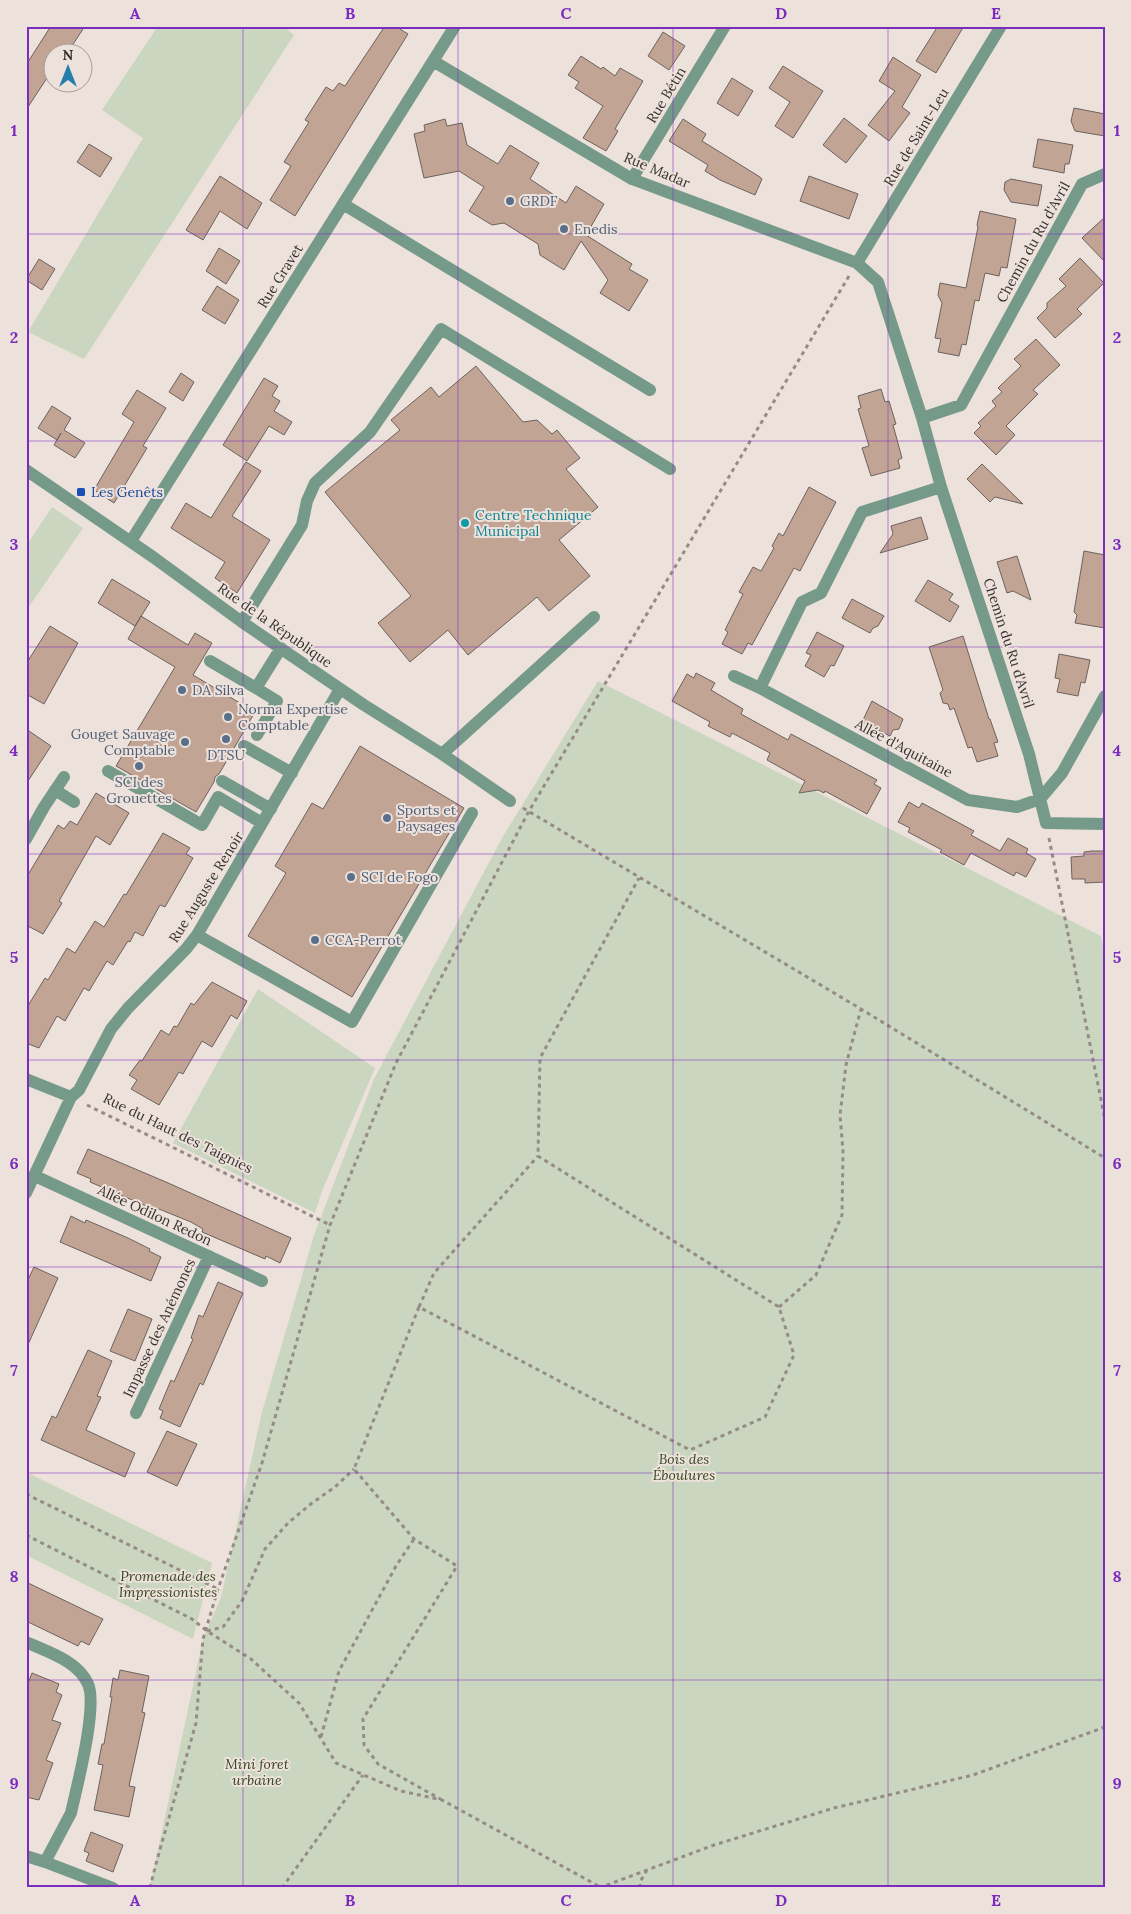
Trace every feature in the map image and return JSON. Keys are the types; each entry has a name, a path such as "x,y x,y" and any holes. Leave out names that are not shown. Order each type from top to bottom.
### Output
{"street":[{"name":"Rue Gravet","path":"131,541 454,26"},
{"name":"Rue Bétin","path":"632,179 725,26"},
{"name":"Rue de Saint-Leu","path":"857,263 1001,26"},
{"name":"Rue Madar","path":"433,61 632,179 857,263"},
{"name":"Chemin du Ru d'Avril","path":"922,418 961,405 1082,184 1105,174"},
{"path":"342,204 650,390"},
{"name":"Chemin du Ru d'Avril","path":"857,263 878,282 922,418 940,486 1029,754 1046,823"},
{"path":"242,622 302,525 307,501 315,483 370,432 441,329 670,469"},
{"name":"Rue de la République","path":"26,470 131,541 242,622 510,801"},
{"path":"760,688 802,602 821,593 862,512 940,486"},
{"path":"442,754 594,618"},
{"path":"256,688 281,648"},
{"path":"210,661 277,700 257,735"},
{"name":"Allée d'Aquitaine","path":"734,676 760,688 968,800 1017,806 1040,799"},
{"name":"Rue Auguste Renoir","path":"26,1194 71,1097 79,1090 111,1029 128,1008 186,950 197,935 340,689"},
{"path":"1040,799 1062,773 1105,696"},
{"path":"244,746 292,773"},
{"path":"108,771 202,825 218,797 262,823"},
{"path":"26,840 64,777"},
{"path":"222,781 271,809"},
{"path":"55,790 74,802"},
{"path":"197,935 352,1022 472,813"},
{"path":"1046,823 1105,824"},
{"path":"26,1079 71,1097"},
{"name":"Allée Odilon Redon","path":"35,1176 262,1281"},
{"name":"Impasse des Anémones","path":"136,1413 209,1256"},
{"path":"26,1642 66,1660 88,1683 91,1693 92,1709 71,1812 45,1862"},
{"path":"26,1856 113,1888"}],"path":[{"path":"150,1888 196,1723 203,1639 207,1631 218,1589 262,1463 330,1225 396,1063 529,811 857,263"},
{"path":"510,801 861,1009 1105,1158"},
{"path":"1046,823 1105,1120"},
{"path":"207,1631 223,1626 242,1601 265,1549 288,1523 335,1487 354,1469 434,1273 538,1156 540,1058 639,878"},
{"path":"778,1307 816,1275 842,1215 843,1151 840,1115 846,1065 861,1009"},
{"name":"Rue du Haut des Taignies","path":"71,1097 330,1225"},
{"path":"419,1307 690,1450 765,1417 794,1355 778,1307 538,1156"},
{"path":"354,1469 414,1539 458,1566 363,1719 364,1745 378,1764 600,1888 714,1845 834,1808 973,1775 1105,1727"},
{"path":"26,1494 218,1589"},
{"path":"26,1535 192,1619 207,1631 251,1659 299,1703 336,1763 402,1791 442,1800"},
{"path":"321,1738 339,1671 396,1566 414,1539"},
{"path":"282,1888 363,1775"},
{"path":"640,1888 640,1882 647,1870"}],"green space":[{"path":"158,26 283,26 294,35 84,359 28,332 143,138 102,110"},
{"path":"52,507 83,528 26,611 26,546"},
{"name":"Bois des Éboulures","path":"598,681 1101,936 1105,955 1105,1888 149,1888 203,1639 221,1597 262,1412 314,1235 374,1079 502,838"},
{"path":"258,989 375,1068 322,1191 315,1213 173,1143"},
{"name":"Promenade des Impressionistes","path":"26,1472 212,1563 193,1639 26,1555"}],"building":[{"path":"51,26 85,26 75,42 42,42 42,86 26,110 26,65"},
{"path":"385,26 395,26 408,34 295,216 270,200 291,166 284,162 309,122 305,120 326,87 333,91 339,83 345,86"},
{"path":"938,26 964,26 936,73 916,61"},
{"path":"663,32 685,46 669,70 648,56"},
{"path":"581,56 601,69 603,67 615,76 620,68 643,81 615,129 618,131 606,151 583,138 603,106 575,88 579,82 568,75"},
{"path":"893,57 921,75 902,107 910,113 889,141 868,125 895,91 879,81"},
{"path":"783,66 823,91 793,138 775,126 790,102 769,88"},
{"path":"732,78 753,91 738,116 717,103"},
{"path":"1074,108 1105,114 1105,136 1075,131 1071,121"},
{"path":"844,118 867,136 846,163 823,145"},
{"path":"445,119 447,126 462,123 467,145 498,164 510,145 539,163 530,179 566,203 576,186 604,204 586,235 632,264 629,269 648,280 629,311 600,293 608,280 581,241 564,270 540,255 538,244 504,223 492,225 469,211 484,187 459,171 424,178 414,134 425,131 424,125"},
{"path":"683,119 706,134 702,141 762,179 755,195 720,180 705,171 708,165 669,141"},
{"path":"1038,139 1073,145 1069,164 1065,164 1064,173 1033,167"},
{"path":"89,144 112,158 100,177 77,162"},
{"path":"220,176 262,203 247,229 220,211 203,240 186,230"},
{"path":"809,176 858,194 849,219 800,201"},
{"path":"1011,179 1042,185 1038,206 1011,202 1004,190 1005,182"},
{"path":"980,211 1016,219 1007,268 1001,267 999,276 985,273 979,301 975,300 966,345 962,344 959,356 938,352 941,339 935,338 942,303 938,295 940,283 966,288"},
{"path":"1105,217 1105,262 1082,238"},
{"path":"219,248 240,261 226,284 206,271"},
{"path":"1080,258 1104,283 1077,309 1082,314 1055,338 1037,318 1047,308 1047,303 1066,286 1059,279"},
{"path":"39,259 55,269 42,290 26,280"},
{"path":"217,286 239,300 225,324 202,310"},
{"path":"1036,339 1060,365 1033,390 1038,394 1006,426 1015,435 996,455 974,433 981,426 978,423 996,406 992,401 1002,392 998,388 1021,366 1014,359"},
{"name":"Centre Technique Municipal","path":"476,366 523,422 537,420 552,434 557,430 580,458 566,469 598,507 559,540 590,576 549,611 537,597 468,655 448,630 410,662 378,623 411,596 325,492 400,430 391,420 431,387 439,397"},
{"path":"181,373 194,382 183,401 169,392"},
{"path":"264,378 278,386 272,396 280,401 274,411 292,422 284,435 269,426 247,461 223,445"},
{"path":"881,389 885,402 889,401 896,424 893,425 902,458 898,460 900,468 871,476 862,448 869,446 858,409 861,408 858,396"},
{"path":"137,390 166,408 143,446 147,448 114,503 94,490 134,422 122,414"},
{"path":"52,406 71,418 64,430 85,443 75,458 54,445 57,440 38,428"},
{"path":"246,462 261,471 232,516 270,540 237,593 215,578 225,562 171,528 186,503 211,518"},
{"path":"982,464 1023,504 995,497 990,502 967,479"},
{"path":"809,487 836,502 800,571 794,568 752,645 748,643 742,654 722,644 728,632 725,630 743,594 739,592 753,567 761,571 774,548 772,546 779,533 783,536"},
{"path":"921,517 928,539 880,553 893,534 891,526"},
{"path":"1084,551 1105,555 1105,628 1075,623 1077,615 1074,612"},
{"path":"1017,556 1031,600 1013,591 1007,593 997,562"},
{"path":"112,579 150,602 135,626 98,603"},
{"path":"928,580 953,594 949,600 959,606 950,622 915,601"},
{"path":"852,599 884,616 878,626 873,628 870,633 842,618"},
{"path":"141,616 188,645 195,633 212,643 193,675 255,712 196,812 116,766 175,667 128,639"},
{"path":"50,626 78,643 44,704 26,694 26,664"},
{"path":"817,632 844,646 834,666 831,665 824,677 805,666 811,655 806,653"},
{"path":"963,636 998,742 994,743 998,756 977,762 972,747 968,748 954,708 950,710 948,704 943,703 940,693 943,690 929,647"},
{"path":"1059,654 1090,660 1085,683 1081,682 1078,696 1057,692 1060,679 1055,678"},
{"path":"696,673 715,683 711,690 743,709 741,714 788,740 791,734 877,780 874,784 881,788 867,814 825,791 824,793 818,790 799,793 805,781 767,760 770,753 732,733 730,737 708,726 710,722 672,701 687,674 694,678"},
{"path":"872,701 903,719 899,729 893,730 890,736 862,722"},
{"path":"26,729 51,746 26,784"},
{"path":"360,746 464,808 352,997 248,936 286,873 275,866 312,803 323,809"},
{"path":"96,793 129,813 110,845 96,836 59,901 62,903 43,934 26,925 26,878 58,825 64,829 70,821 77,825"},
{"path":"909,802 919,808 922,803 974,831 971,835 1000,851 1008,838 1028,849 1026,853 1036,859 1026,877 1016,872 1014,876 971,853 964,865 940,852 942,850 908,832 910,828 898,822"},
{"path":"163,833 190,848 186,854 193,858 165,907 160,905 143,936 135,932 113,965 107,961 89,991 84,988 65,1021 57,1016 39,1048 26,1043 26,1009 45,978 48,980 67,948 75,953 95,921 104,927 124,894 126,895"},
{"path":"1105,851 1105,882 1085,883 1085,879 1072,879 1071,857 1084,856 1084,852"},
{"path":"212,982 247,1001 237,1019 231,1015 212,1047 202,1041 183,1074 179,1072 159,1105 131,1089 137,1080 129,1075 140,1060 142,1061 161,1030 169,1035 174,1026 177,1027 191,1003 194,1005"},
{"path":"88,1149 291,1238 280,1263 266,1256 265,1259 202,1232 203,1229 191,1222 154,1207 153,1209 90,1182 91,1179 77,1173"},
{"path":"71,1216 85,1223 86,1220 128,1238 161,1257 151,1281 60,1242"},
{"path":"34,1267 58,1278 26,1349 26,1284"},
{"path":"218,1282 243,1293 203,1385 200,1383 180,1427 160,1418 163,1411 159,1409 171,1380 174,1382 193,1339 191,1338 199,1315 203,1317"},
{"path":"128,1309 152,1319 135,1361 110,1351"},
{"path":"88,1350 112,1361 97,1396 101,1397 86,1430 135,1453 125,1477 41,1440 52,1416 56,1418"},
{"path":"167,1431 197,1444 177,1486 147,1472"},
{"path":"26,1582 103,1619 89,1645 81,1641 78,1646 26,1621"},
{"path":"120,1670 149,1676 142,1712 145,1713 129,1786 135,1787 129,1817 94,1810 103,1765 98,1764 102,1744 104,1744 112,1697 110,1697 113,1678 118,1680"},
{"path":"32,1673 59,1684 56,1692 62,1695 52,1720 61,1723 46,1760 53,1763 39,1800 26,1797 26,1688"},
{"path":"91,1832 123,1845 113,1872 86,1861 89,1853 84,1851"}],"place":[{"name":"GRDF","path":"510,201"},
{"name":"Enedis","path":"564,229"},
{"name":"Les Genêts","path":"81,492"},
{"name":"Centre Technique Municipal","path":"465,523"},
{"name":"DA Silva","path":"182,690"},
{"name":"Norma Expertise Comptable","path":"228,717"},
{"name":"DTSU","path":"226,739"},
{"name":"Gouget Sauvage Comptable","path":"185,742"},
{"name":"SCI des Grouettes","path":"139,766"},
{"name":"Sports et Paysages","path":"387,818"},
{"name":"SCI de Fogo","path":"351,877"},
{"name":"CCA-Perrot","path":"315,940"}],"park label":[{"name":"Mini foret urbaine","path":"257,1772"}]}
